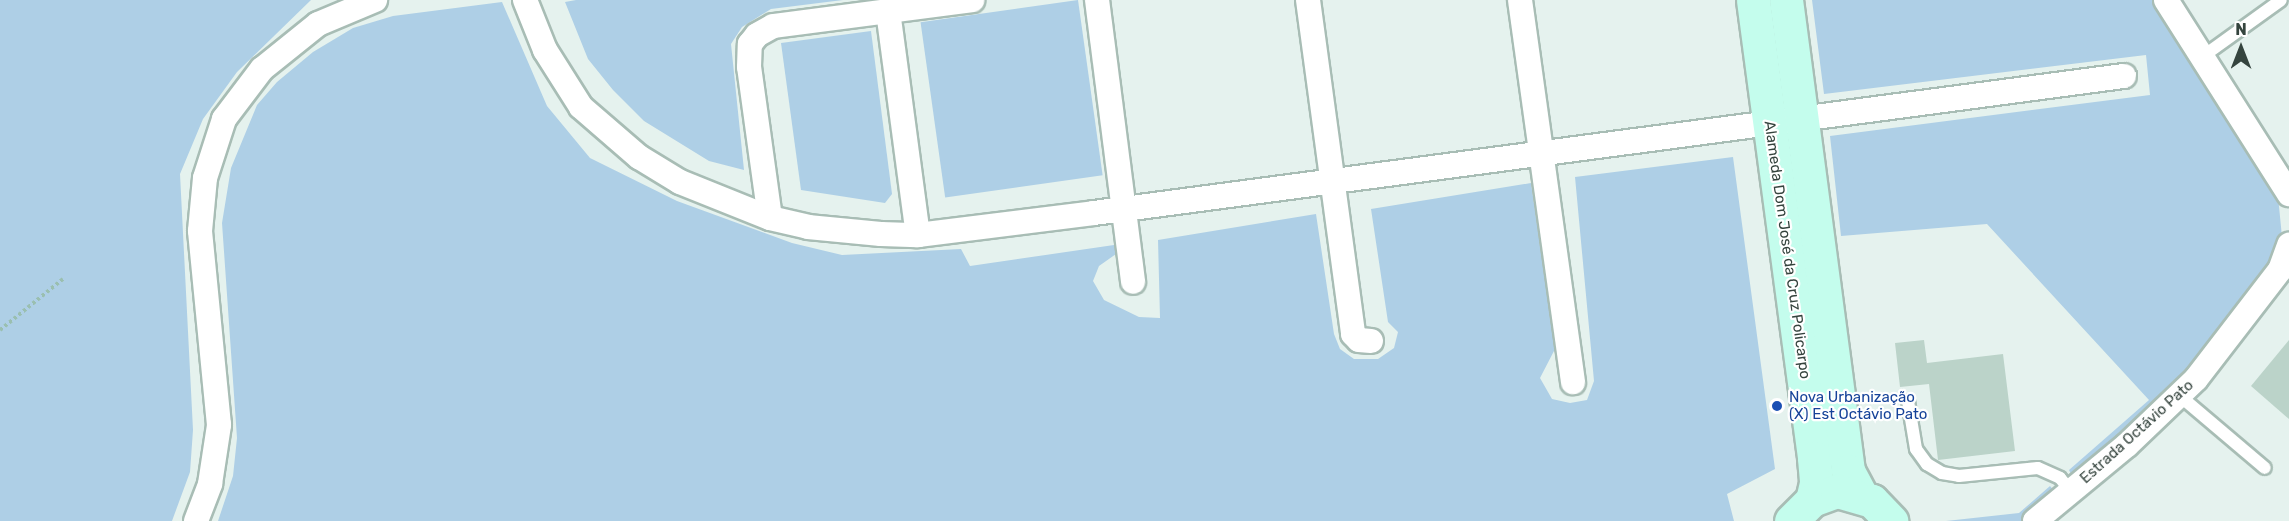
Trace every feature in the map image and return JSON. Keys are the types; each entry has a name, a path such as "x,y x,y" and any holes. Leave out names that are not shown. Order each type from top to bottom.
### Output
{"street":[{"path":"196,521 210,484 219,425 200,231 205,178 224,119 262,69 302,36 318,24 375,0"},
{"path":"525,0 545,50 581,107 611,136 680,182 770,218 848,232 918,235 1541,156 2124,76"},
{"path":"770,218 749,67 750,44 765,28 972,0"},
{"path":"1097,0 1126,207 1134,282"},
{"path":"1308,0 1353,334 1359,340 1371,341"},
{"path":"1520,0 1573,382"},
{"name":"Alameda Dom José da Cruz Policarpo","path":"1753,0 1814,458 1816,483 1801,510"},
{"name":"Alameda Dom José da Cruz Policarpo","path":"1786,0 1803,119 1820,278 1848,471 1861,495"},
{"path":"2166,0 2286,184 2289,194"},
{"path":"888,11 918,235"},
{"name":"Estrada Octávio Pato","path":"2035,521 2180,396 2280,270 2289,244"},
{"path":"1801,510 1837,491 1861,495 1881,508 1891,521"}],"lane":[{"path":"2202,57 2281,0"},
{"path":"2180,396 2265,468"},
{"path":"1908,401 1916,449 1927,464 1942,473 1959,476 2038,468 2060,478 2071,491"}],"path":[{"path":"0,330 63,279"}],"shaded area":[{"path":"0,0 311,0 237,72 203,119 180,174 193,430 190,472 172,521 0,521"},
{"path":"576,0 843,0 771,9 742,27 731,44 744,170 709,161 644,121 613,90 588,59 565,2"},
{"path":"1078,0 1103,175 945,197 921,22"},
{"path":"1812,0 2157,0 2278,196 2282,237 2280,256 2168,396 2072,476 2069,470 2149,400 1987,224 1841,236 1830,136 2150,95 2146,55 1824,94"},
{"path":"502,2 547,106 590,158 677,201 792,243 842,255 961,249 970,266 1114,245 1116,254 1099,266 1093,281 1104,300 1139,317 1160,318 1158,240 1316,214 1334,334 1340,349 1354,359 1378,359 1394,348 1398,332 1388,322 1371,209 1531,183 1555,349 1540,378 1552,399 1570,403 1587,400 1594,381 1575,177 1733,157 1775,469 1727,494 1734,521 218,521 233,476 237,438 222,223 231,168 257,105 277,82 313,52 353,28 393,16"},
{"path":"871,31 892,194 885,203 801,190 781,43"},
{"path":"2050,486 2056,493 2023,521 1946,521 2019,513"}],"building":[{"path":"1924,340 1927,363 2003,354 2015,451 1938,460 1929,384 1900,387 1895,343"},
{"path":"2289,340 2289,419 2251,386"}],"place":[{"name":"Nova Urbanização (X) Est Octávio Pato","path":"1777,406"}]}
